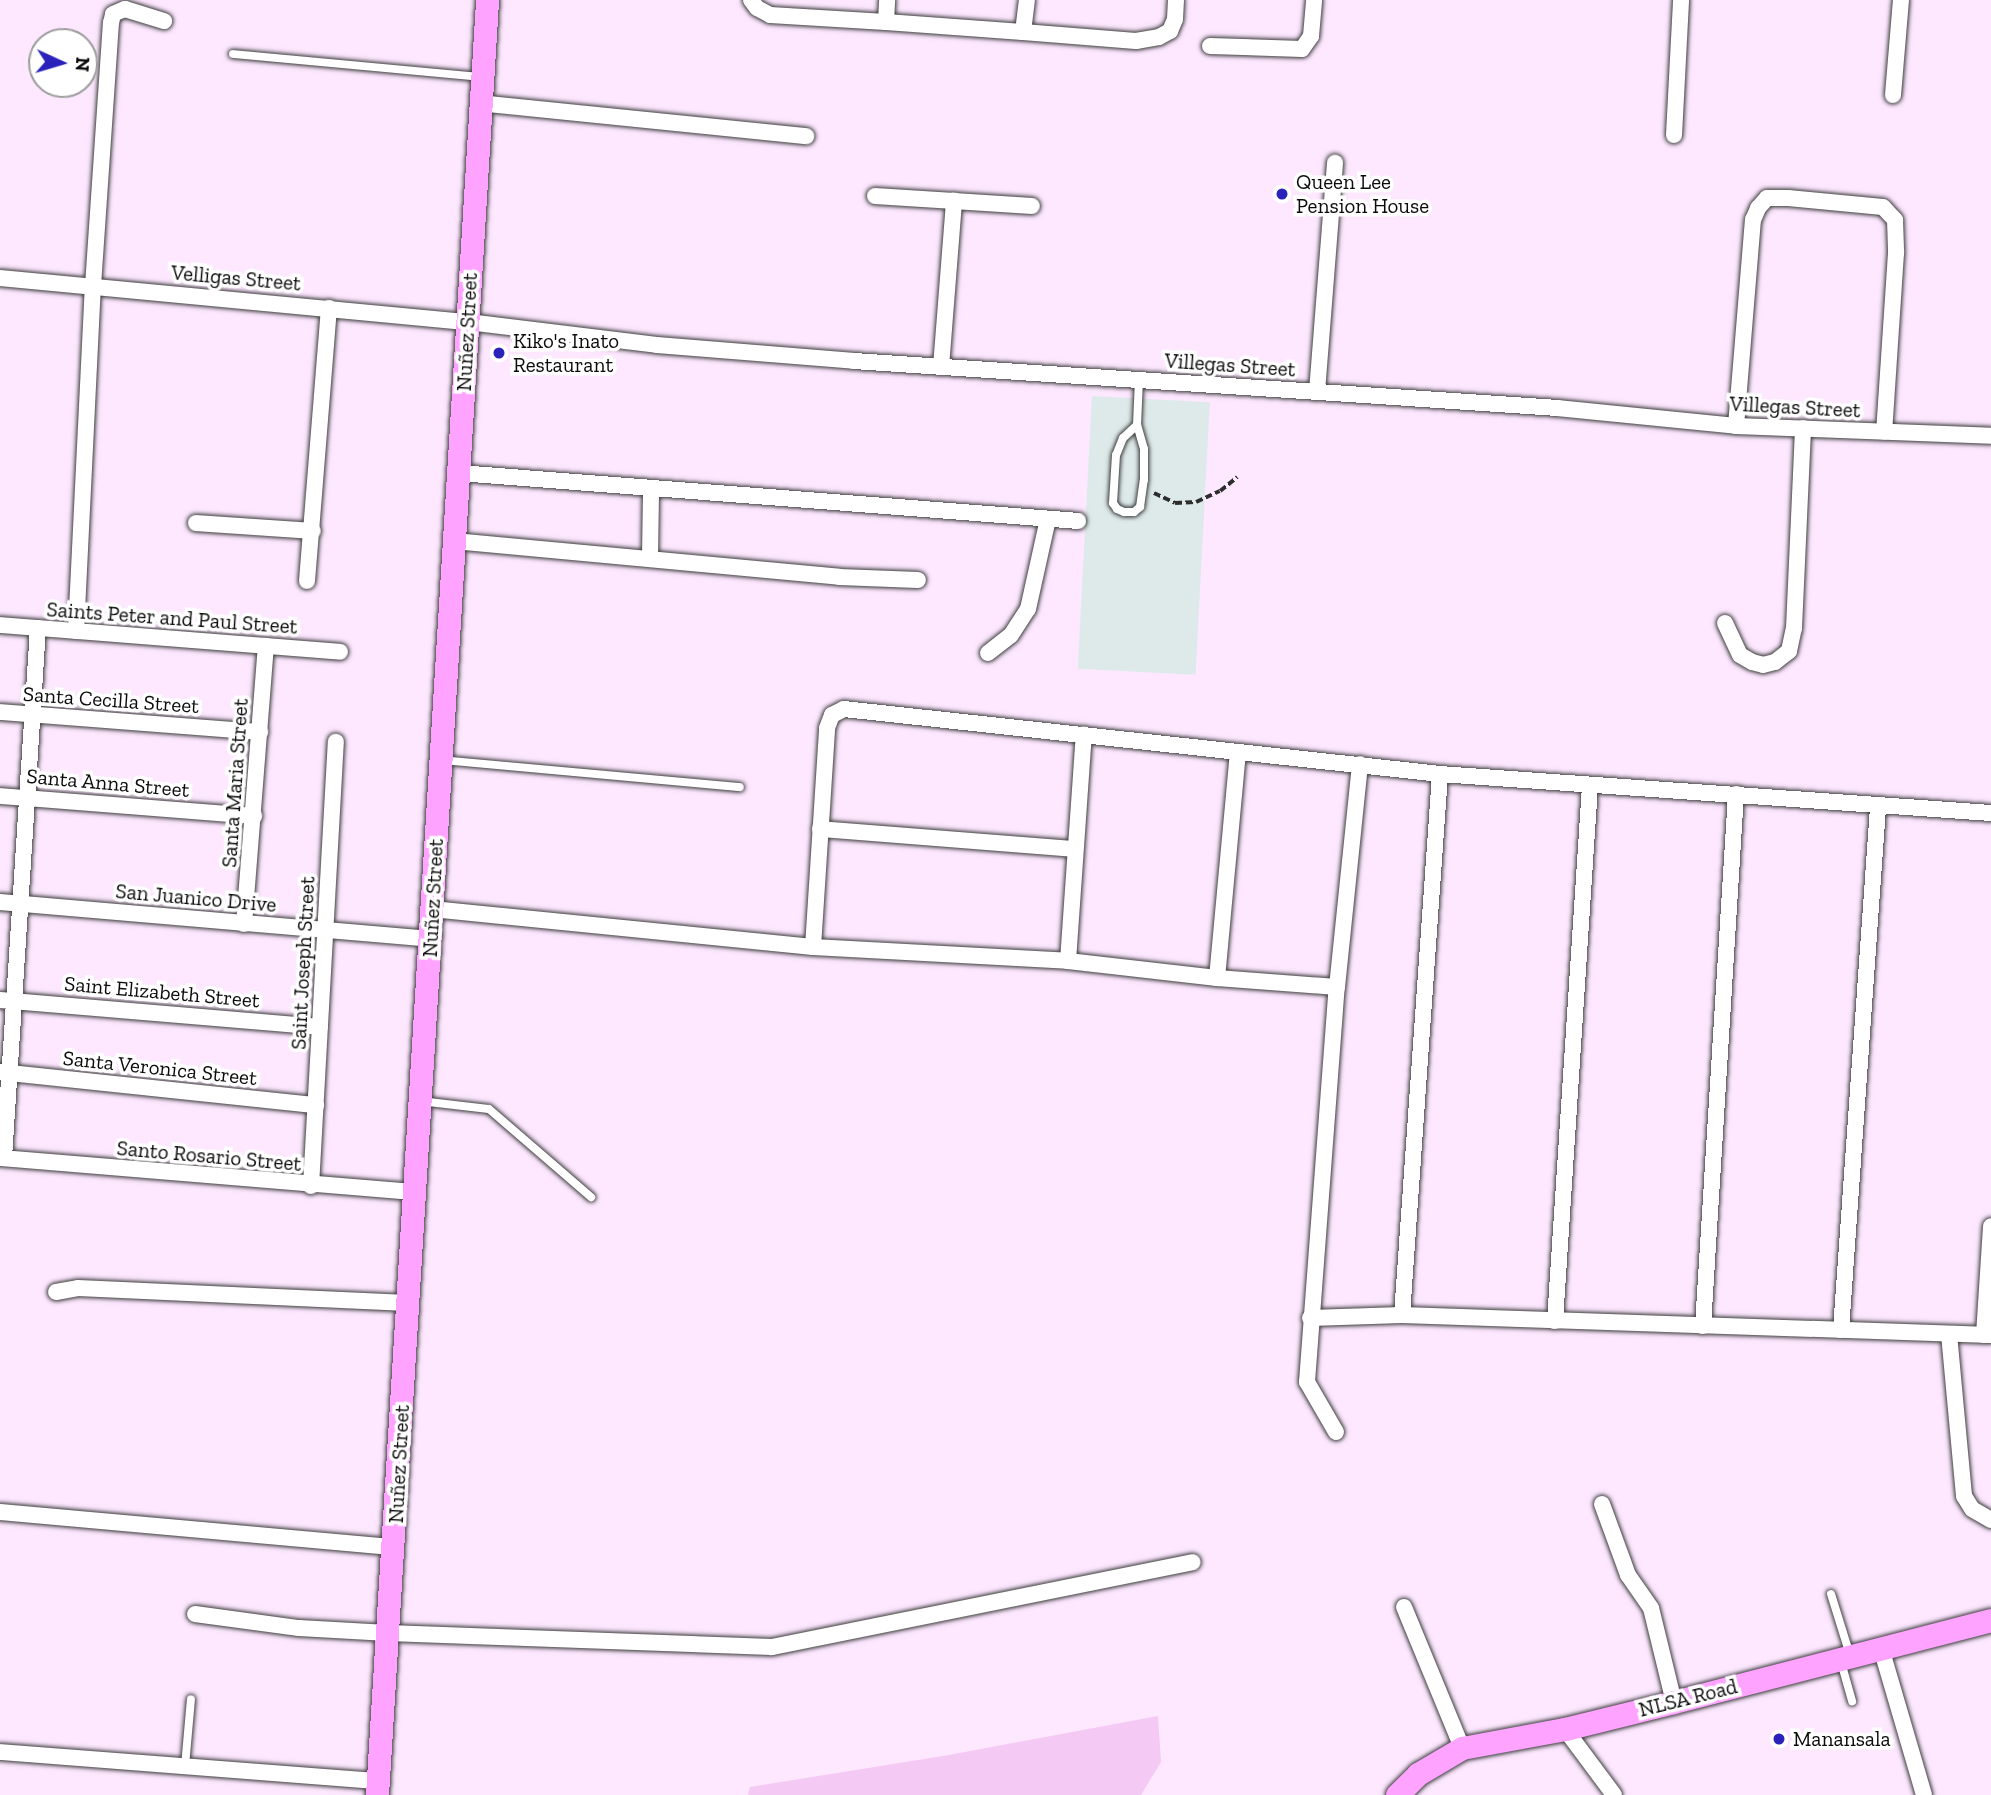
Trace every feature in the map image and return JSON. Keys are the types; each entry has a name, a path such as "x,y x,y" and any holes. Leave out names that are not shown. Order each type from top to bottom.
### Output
{"street":[{"name":"Nuñez Street","path":"378,1788 487,0"},
{"path":"751,0 770,15 1136,41 1159,37 1170,31 1175,19 1176,0"},
{"path":"886,22 887,0"},
{"path":"1023,32 1027,0"},
{"path":"1210,46 1302,49 1311,36 1314,0"},
{"path":"1674,135 1681,0"},
{"path":"1894,95 1901,0"},
{"path":"76,631 93,286 113,14 125,9 164,21"},
{"path":"479,103 806,136"},
{"path":"1317,392 1335,163"},
{"path":"875,196 1032,206"},
{"path":"1736,426 1754,220 1762,202 1768,198 1788,198 1883,207 1895,220 1896,253 1884,432"},
{"path":"941,368 954,201"},
{"name":"Velligas Street","path":"0,278 468,322"},
{"path":"307,581 329,308"},
{"name":"Villegas Street","path":"468,322 657,345 941,368 1557,408 1736,426 1991,436"},
{"path":"1725,623 1740,655 1752,662 1763,665 1775,662 1789,651 1794,628 1803,428"},
{"path":"458,473 1078,521"},
{"path":"650,557 651,490"},
{"path":"988,653 1011,635 1025,616 1037,578 1048,519"},
{"path":"196,523 313,531"},
{"path":"454,541 650,557 839,577 918,580"},
{"name":"Saints Peter and Paul Street","path":"0,625 340,652"},
{"path":"2,1158 7,1000 20,904 38,628"},
{"name":"Santa Maria Street","path":"244,924 266,646"},
{"path":"813,947 828,720 837,711 844,709 1440,774 1991,813"},
{"name":"Santa Cecilla Street","path":"0,712 260,732"},
{"path":"1068,961 1084,735"},
{"name":"Saint Joseph Street","path":"312,1186 336,742"},
{"path":"1217,978 1238,752"},
{"path":"1336,1432 1307,1382 1337,987 1360,764"},
{"path":"1402,1315 1440,774"},
{"path":"1555,1321 1590,785"},
{"path":"1703,1326 1736,794"},
{"name":"Santa Anna Street","path":"0,796 254,816"},
{"path":"1841,1330 1878,807"},
{"path":"820,829 1074,849"},
{"name":"San Juanico Drive","path":"0,902 430,939"},
{"path":"432,909 813,947 1068,961 1217,978 1337,987"},
{"name":"Saint Elizabeth Street","path":"7,1000 320,1027"},
{"name":"Santa Veronica Street","path":"5,1073 316,1105"},
{"name":"Santo Rosario Street","path":"2,1158 312,1186 415,1192"},
{"path":"1310,1318 1402,1315 1988,1335 1991,1226"},
{"path":"56,1292 78,1288 408,1303"},
{"path":"1949,1334 1964,1496 1972,1509 1991,1520"},
{"path":"1602,1504 1629,1575 1651,1608 1674,1702"},
{"path":"0,1512 394,1547"},
{"path":"195,1614 299,1628 772,1647 1193,1562"},
{"path":"1404,1607 1462,1748"},
{"name":"NLSA Road","path":"1397,1795 1418,1774 1462,1748 1565,1728 1674,1702 1991,1620"},
{"path":"1881,1648 1924,1795"},
{"path":"1565,1728 1614,1795"},
{"path":"0,1752 185,1766 378,1788"}],"lane":[{"path":"233,54 481,77"},
{"path":"1137,425 1123,438 1116,455 1114,507 1124,512 1138,510 1143,481 1144,449 1137,425 1139,380"},
{"path":"441,760 740,787"},
{"path":"421,1101 489,1109 591,1197"},
{"path":"1831,1594 1852,1701"},
{"path":"185,1766 191,1699"}],"path":[{"path":"1143,481 1157,496 1175,503 1196,502 1220,491 1237,477"}],"shaded area":[{"path":"1092,396 1210,402 1196,675 1078,669"},
{"path":"1158,1716 1161,1762 1141,1795 748,1795 750,1787 949,1755"}],"place":[{"name":"Queen Lee Pension House","path":"1282,194"},
{"name":"Kiko's Inato Restaurant","path":"499,353"},
{"name":"Manansala","path":"1779,1739"}]}
